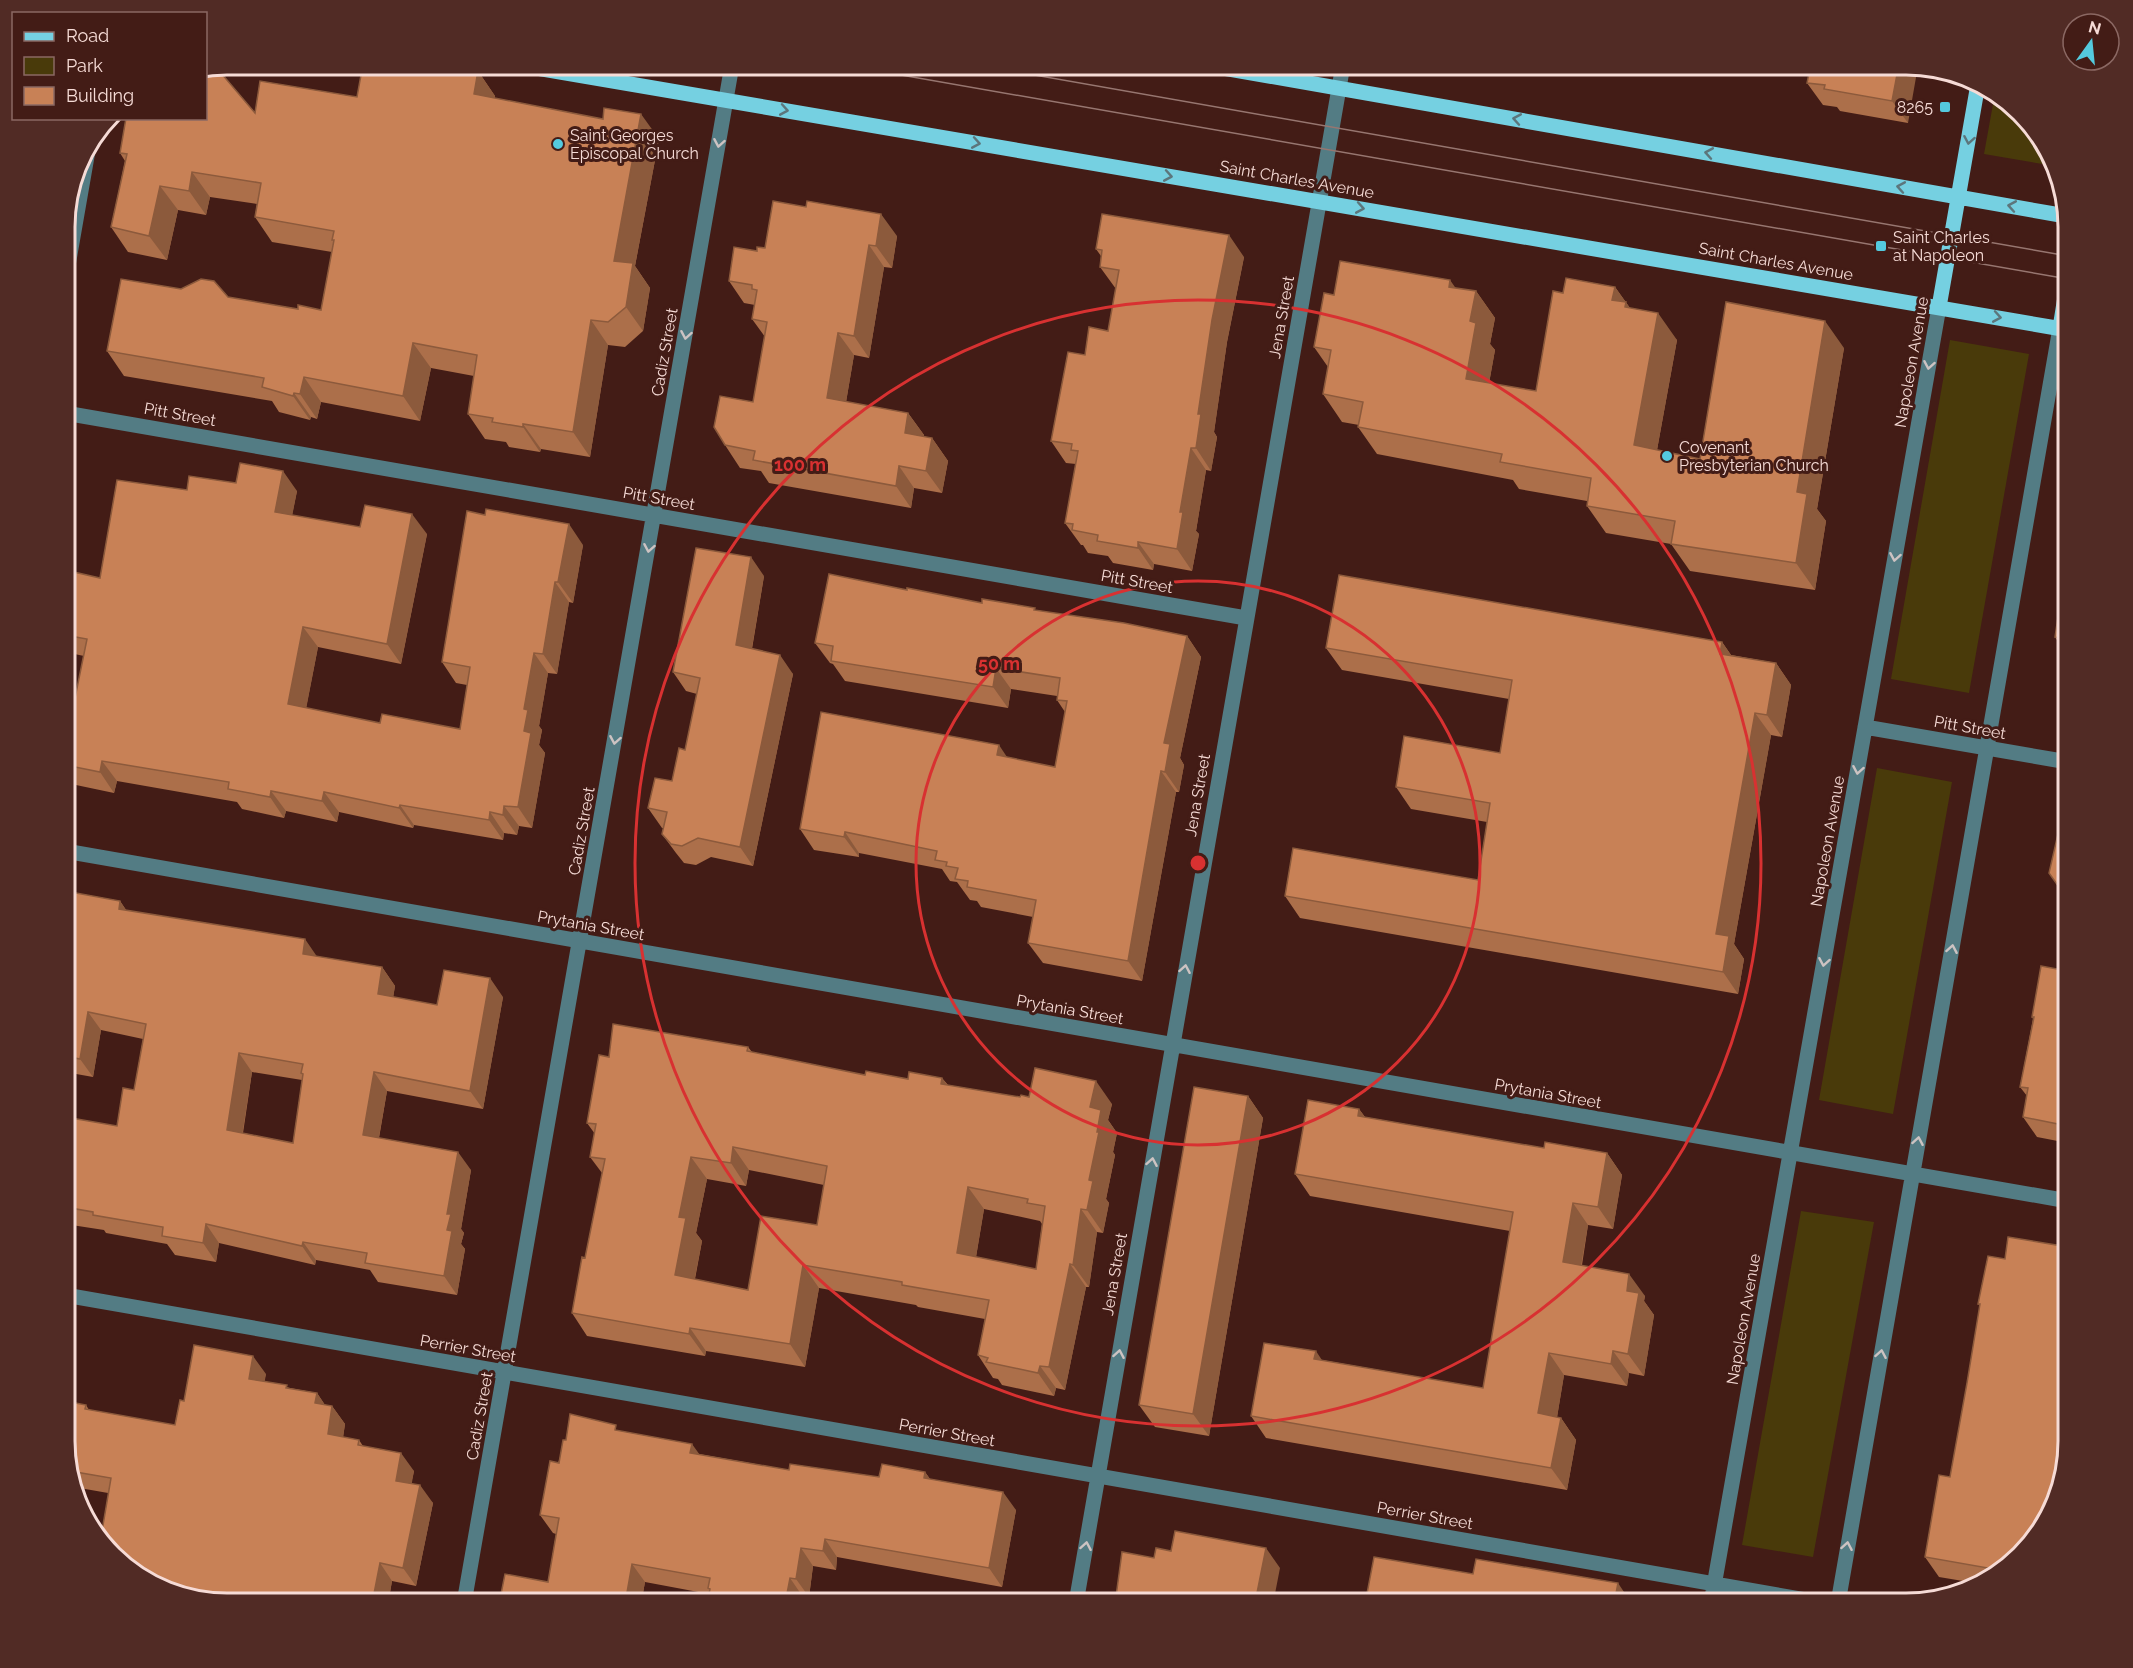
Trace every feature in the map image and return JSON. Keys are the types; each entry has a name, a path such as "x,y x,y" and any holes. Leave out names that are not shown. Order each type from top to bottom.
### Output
{"main road":[{"name":"Saint Charles Avenue","path":"583,75 2058,328"},
{"path":"1267,75 2057,214"},
{"name":"Napoleon Avenue","path":"1939,308 1976,93"}],"street":[{"name":"Cadiz Street","path":"466,1593 730,75"},
{"name":"Jena Street","path":"1078,1593 1341,75"},
{"path":"75,226 83,180"},
{"name":"Napoleon Avenue","path":"1713,1593 1939,308"},
{"path":"1840,1593 1987,748 2058,362"},
{"name":"Pitt Street","path":"75,415 1246,618"},
{"name":"Pitt Street","path":"1865,727 2058,760"},
{"name":"Prytania Street","path":"75,853 2058,1199"},
{"name":"Perrier Street","path":"75,1297 1763,1593"}],"green space":[{"path":"1993,102 2014,119 2027,134 2044,164 1984,154"},
{"path":"1950,340 2029,354 1969,693 1891,679"},
{"path":"1877,768 1952,782 1893,1114 1819,1100"},
{"path":"1801,1211 1874,1222 1813,1557 1742,1545"}],"building":[{"path":"217,75 223,75 255,113 260,81 357,97 361,75 477,75 474,94 603,119 604,108 641,114 614,261 633,263 626,307 608,322 591,320 573,432 523,424 523,427 492,422 493,418 468,414 477,355 413,343 403,396 304,377 300,394 294,393 293,396 262,387 264,378 107,351 121,279 181,289 201,279 214,281 228,297 298,309 298,305 321,310 334,240 332,240 334,231 255,217 261,183 192,172 189,191 160,186 149,236 111,227 127,154 120,153 126,120 207,120 207,76"},
{"path":"1809,75 1897,75 1892,101 1824,89 1825,85 1807,83"},
{"path":"773,201 806,207 807,201 881,214 876,246 869,245 854,336 838,333 827,398 908,413 905,433 932,438 926,471 899,466 896,486 753,460 755,451 725,445 714,427 720,396 753,402 767,322 752,319 757,290 752,289 752,285 729,281 734,247 757,251 757,247 765,248"},
{"path":"1102,214 1229,235 1212,320 1198,414 1201,414 1196,448 1191,448 1180,512 1183,512 1177,549 1138,542 1138,548 1097,541 1098,535 1072,530 1073,524 1065,523 1078,451 1071,450 1072,444 1051,441 1068,352 1085,355 1089,327 1108,331 1119,270 1100,267 1102,250 1096,249"},
{"path":"1340,261 1450,280 1449,287 1476,291 1470,321 1476,323 1466,379 1536,391 1553,291 1563,293 1566,278 1615,287 1612,300 1626,302 1625,307 1658,313 1634,445 1700,459 1726,302 1825,321 1797,492 1807,494 1796,563 1671,544 1675,521 1587,506 1591,478 1500,462 1502,454 1358,427 1363,402 1323,394 1331,350 1314,347 1324,293 1334,295"},
{"path":"240,463 283,471 275,512 360,527 365,505 412,514 387,644 303,627 288,704 380,723 382,714 460,729 470,667 442,662 467,511 485,515 486,509 569,524 558,582 555,582 543,654 534,653 524,709 528,710 524,731 531,733 518,807 504,806 503,815 490,812 489,820 400,805 399,808 324,792 322,801 271,791 270,797 228,789 229,782 102,761 100,772 75,767 75,698 87,639 75,637 75,572 100,578 117,480 187,490 189,476 236,483"},
{"path":"696,548 751,557 736,645 780,655 740,847 698,838 682,846 671,844 662,834 667,812 648,808 655,778 672,781 679,748 685,750 700,678 673,672"},
{"path":"829,574 982,603 982,599 1187,636 1164,743 1170,744 1165,772 1161,771 1128,961 1028,943 1036,900 967,887 968,881 955,879 958,868 946,866 947,862 935,860 937,851 845,832 844,837 800,829 821,712 999,745 997,755 1055,767 1067,701 1057,700 1060,678 996,668 993,687 831,661 833,646 815,643"},
{"path":"1339,575 1722,642 1720,654 1776,663 1767,715 1755,713 1716,934 1729,936 1723,972 1285,896 1293,848 1478,880 1490,803 1396,787 1404,736 1500,753 1512,680 1326,648"},
{"path":"2058,617 2058,637 2055,637"},
{"path":"2058,834 2058,886 2049,873"},
{"path":"75,893 120,901 119,909 305,939 303,954 382,967 378,994 437,1005 444,970 490,978 470,1091 374,1072 363,1135 458,1152 447,1214 451,1214 447,1230 452,1231 444,1276 365,1263 367,1253 303,1242 302,1246 206,1224 203,1243 162,1236 163,1227 93,1215 93,1212 75,1209 75,1119 117,1126 123,1088 134,1090 146,1024 88,1012 80,1059 75,1058","holes":["239,1053 303,1064 301,1073 303,1074 293,1143 227,1130"]},
{"path":"2041,966 2058,969 2058,1124 2023,1117 2028,1088 2020,1087 2034,1017 2032,1017"},
{"path":"613,1024 748,1047 747,1051 865,1075 866,1071 908,1079 909,1072 942,1078 941,1084 1020,1097 1021,1095 1029,1097 1035,1068 1096,1081 1090,1107 1101,1110 1089,1180 1093,1181 1087,1210 1081,1209 1073,1265 1070,1264 1049,1367 1040,1366 1038,1373 986,1362 988,1358 978,1355 989,1300 803,1265 790,1344 690,1328 689,1334 572,1313 582,1257 585,1258 605,1159 590,1157 596,1124 587,1123 599,1055 609,1057","holes":["733,1147 827,1166 817,1225 761,1216 748,1290 675,1275 686,1218 679,1217 691,1157 731,1163","968,1187 1028,1199 1027,1203 1045,1206 1036,1269 957,1253"]},
{"path":"1194,1087 1248,1096 1193,1414 1139,1405"},
{"path":"1308,1100 1359,1109 1358,1116 1544,1148 1545,1142 1607,1153 1598,1207 1573,1203 1563,1262 1629,1274 1627,1291 1639,1293 1628,1354 1613,1351 1611,1364 1549,1353 1538,1413 1561,1418 1551,1468 1251,1416 1264,1343 1316,1351 1314,1359 1483,1388 1513,1212 1295,1174"},
{"path":"2008,1237 2058,1245 2057,1461 2050,1490 2038,1517 2014,1549 1989,1568 1925,1557 1939,1475 1950,1477 1988,1256 2005,1259"},
{"path":"194,1345 253,1356 249,1379 317,1393 315,1403 332,1406 328,1434 359,1440 358,1445 401,1453 396,1481 420,1485 403,1568 380,1563 374,1593 217,1593 178,1585 134,1562 119,1549 102,1528 111,1478 78,1472 75,1451 75,1403 86,1405 85,1409 175,1425 180,1400 184,1401"},
{"path":"570,1414 616,1425 615,1430 692,1444 690,1453 789,1470 790,1464 879,1477 882,1464 925,1472 924,1478 1003,1492 989,1568 825,1539 823,1551 801,1548 796,1579 790,1578 787,1593 709,1593 710,1578 632,1564 627,1593 501,1593 505,1574 548,1582 559,1518 540,1515 550,1461 559,1463 563,1440 566,1440"},
{"path":"1175,1531 1266,1548 1257,1593 1116,1593 1122,1552 1154,1558 1156,1548 1171,1551"},
{"path":"1374,1557 1473,1574 1476,1559 1618,1583 1616,1593 1367,1593"}],"tram line":[{"path":"901,75 2058,277"},
{"path":"1034,75 2058,254"}],"place":[{"name":"8265","path":"1945,107"},
{"name":"Saint Georges Episcopal Church","path":"558,144"},
{"name":"Saint Charles at Napoleon","path":"1881,246"},
{"name":"Covenant Presbyterian Church","path":"1667,456"}]}
